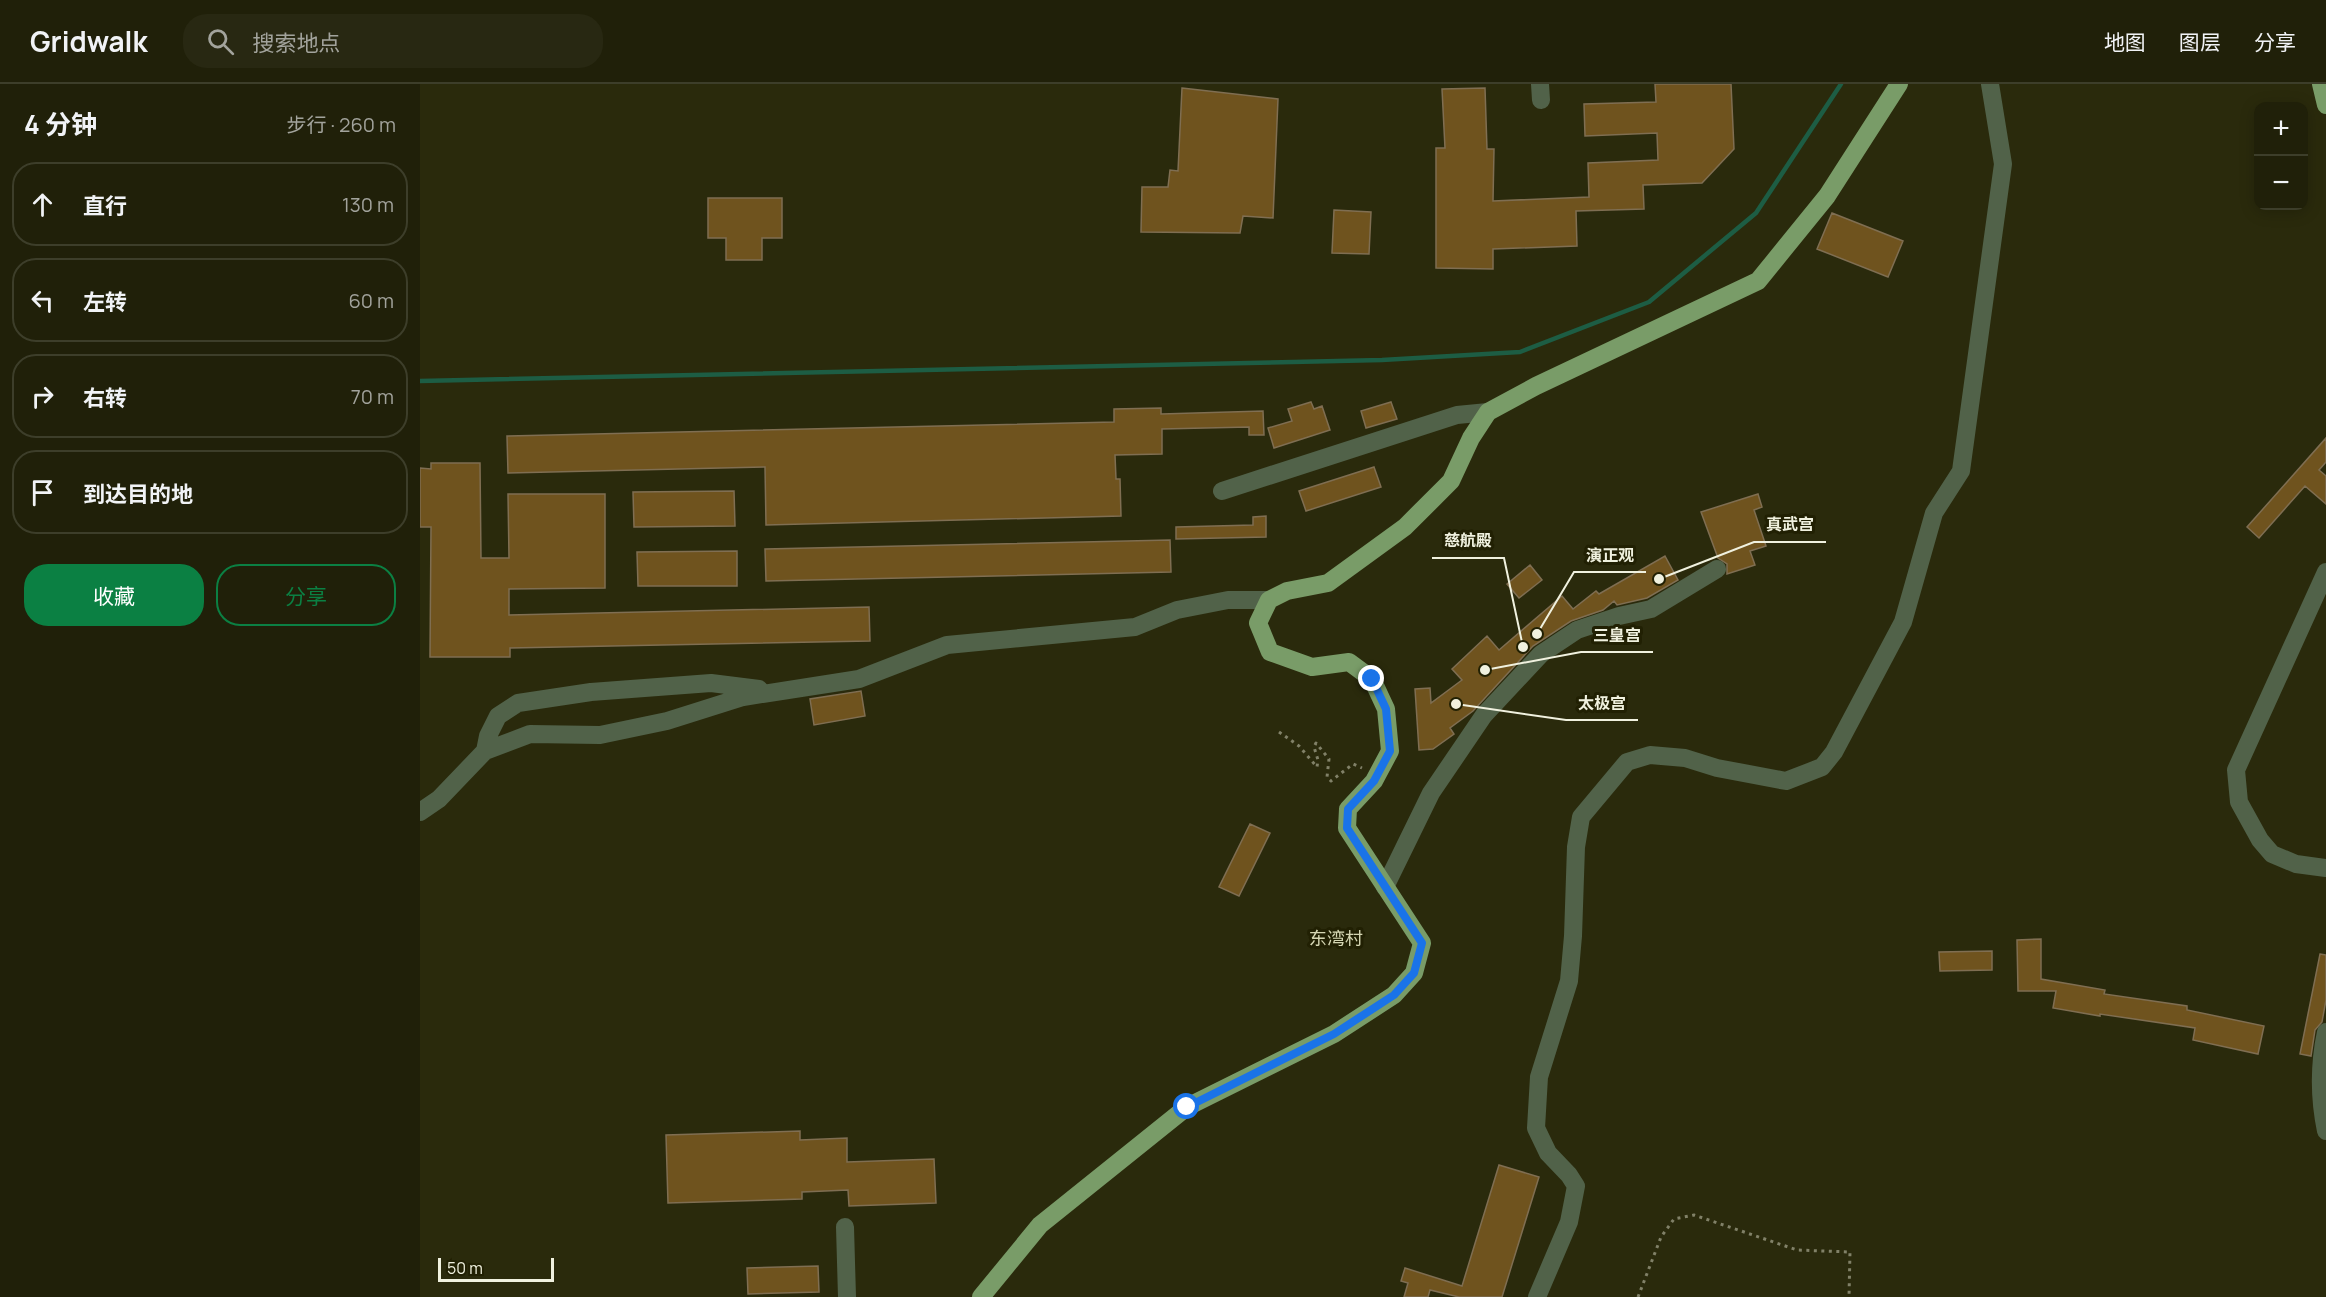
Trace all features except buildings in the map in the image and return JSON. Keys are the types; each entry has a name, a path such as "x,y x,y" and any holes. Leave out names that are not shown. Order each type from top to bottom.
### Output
{"main road":[{"path":"981,1297 1040,1225 1187,1107 1334,1034 1394,995 1414,973 1422,943 1347,828 1348,809 1374,781 1390,751 1386,709 1372,679 1349,662 1312,667 1270,652 1258,622 1269,600 1287,591 1328,583 1405,527 1451,481 1471,438 1488,412 1536,386 1758,281 1827,196 1899,84"},
{"path":"2320,84 2326,105"}],"street":[{"path":"1537,1297 1569,1222 1576,1186 1548,1153 1536,1128 1539,1077 1569,981 1576,847 1581,817 1627,762 1650,755 1685,758 1717,768 1786,781 1822,767 1834,752 1903,622 1934,513 1961,471 2003,164 1990,84"},
{"path":"1222,490 1457,415 1488,412"},
{"path":"1385,886 1431,793 1484,715 1540,654 1577,630 1619,616 1651,609 1717,569"},
{"path":"2326,572 2236,770 2239,802 2260,840 2272,854 2296,864 2326,868"},
{"path":"420,812 439,799 485,751 530,734 600,735 667,721 743,697 859,679 947,645 1135,627 1177,610 1228,600 1269,600"},
{"path":"485,751 488,736 498,716 518,703 591,692 711,683 774,691"},
{"path":"2326,1032 2321,1054 2320,1104 2326,1131"},
{"path":"845,1227 847,1297"}],"path":[{"path":"1279,732 1299,746 1317,767 1318,760 1314,747 1316,743 1329,759 1327,777 1330,781 1353,764 1377,775"},
{"path":"1638,1297 1661,1237 1674,1219 1694,1215 1797,1250 1850,1252 1849,1297"}],"waterway":[{"path":"420,381 1382,360 1520,352 1649,302 1756,213 1841,84"}],"place":[{"name":"真武宫","path":"1659,579"},
{"name":"演正观","path":"1537,634"},
{"name":"慈航殿","path":"1523,647"},
{"name":"三皇宫","path":"1485,670"},
{"name":"太极宫","path":"1456,704"}],"district":[{"name":"东湾村","path":"1336,939"}],"route":[{"path":"1187,1107 1334,1034 1394,995 1414,973 1422,943 1347,828 1348,809 1374,781 1390,751 1386,709 1372,679"}]}
